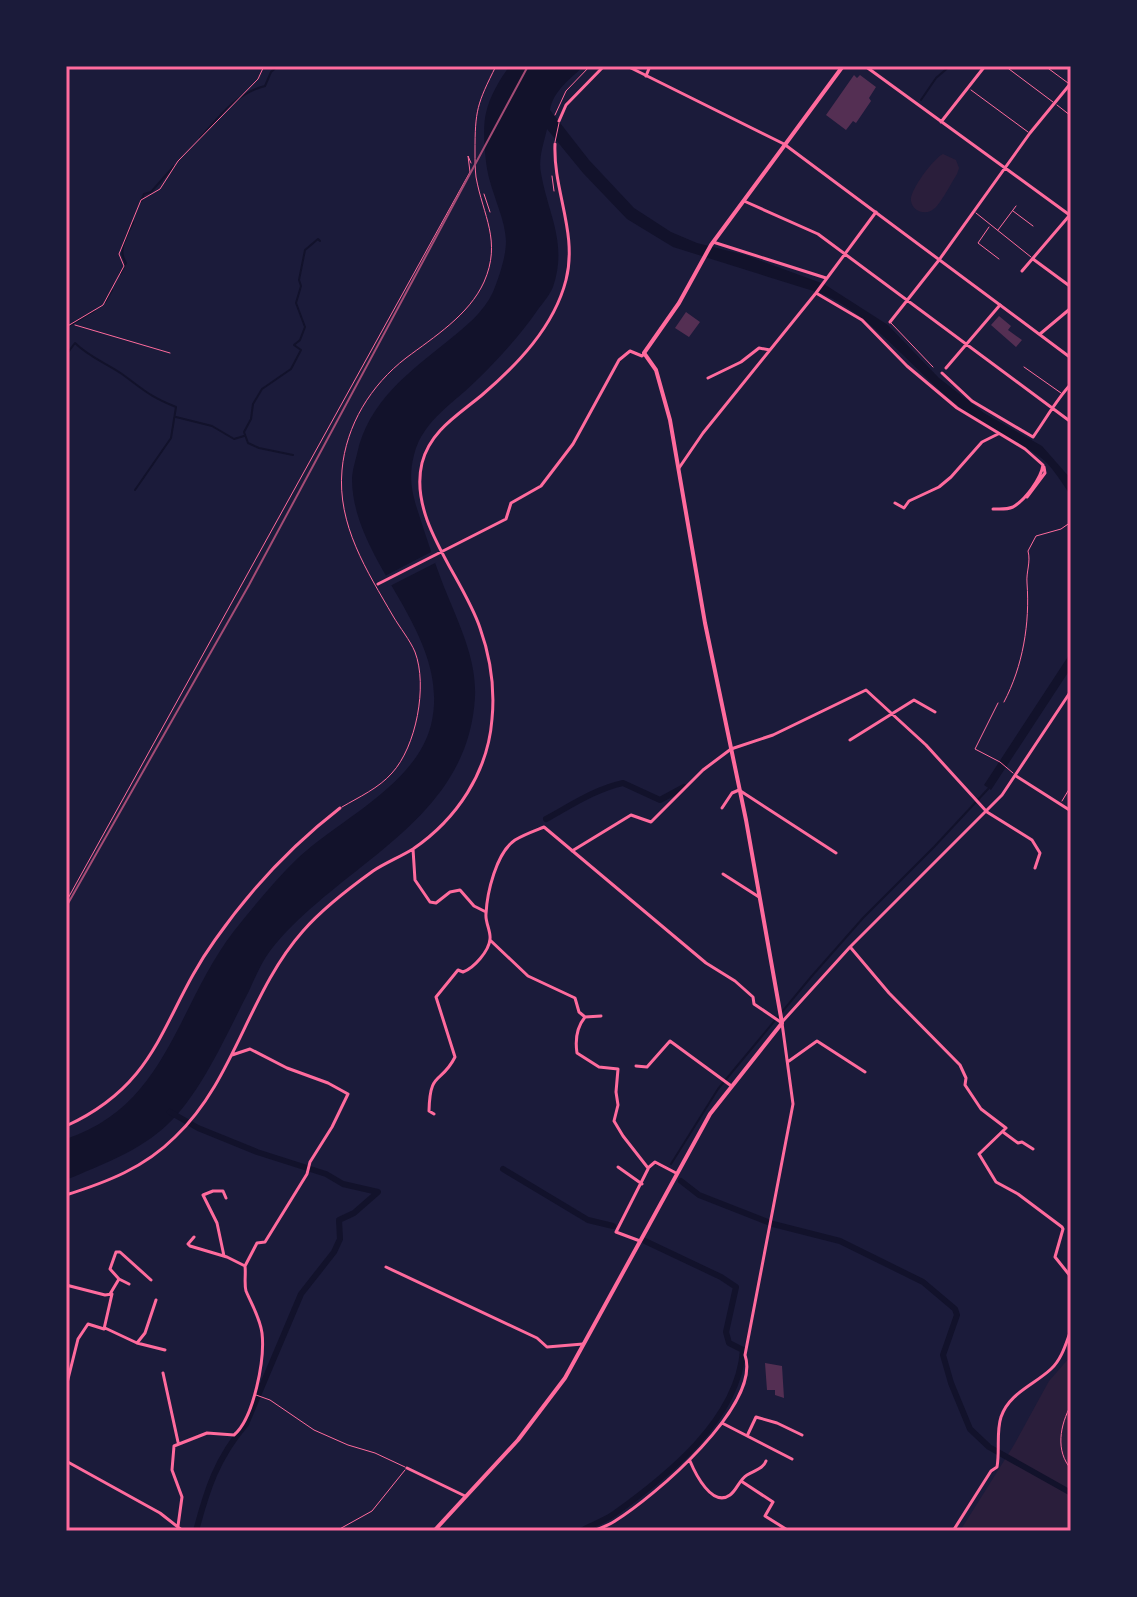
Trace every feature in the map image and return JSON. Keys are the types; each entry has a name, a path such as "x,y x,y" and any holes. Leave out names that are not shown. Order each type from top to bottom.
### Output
{"main road":[{"path":"434,1531 518,1440 565,1378 710,1114 729,1084 780,1020 663,394 656,370 644,354 679,303 712,244 843,66"}],"street":[{"path":"559,121 566,105 604,66"},
{"path":"627,66 784,144 1071,358"},
{"path":"646,76 650,66"},
{"path":"865,66 1071,215 1022,271"},
{"path":"941,122 985,66"},
{"path":"890,322 1070,84"},
{"path":"66,1195 125,1174 165,1147 189,1122 220,1080 265,984 303,931 334,901 376,869 413,849 444,824 465,797 481,767 492,726 493,694 488,658 480,626 440,553 421,492 421,471 426,451 442,428 491,386 532,344 551,318 566,282 570,237 557,189 555,144"},
{"path":"744,201 795,222 845,254 1071,422"},
{"path":"677,470 876,212"},
{"path":"712,244 825,279"},
{"path":"1033,259 1071,287"},
{"path":"816,293 862,320 907,366 957,408 1025,449 1043,465 1045,473 1027,497"},
{"path":"946,368 1000,305"},
{"path":"1040,334 1071,308"},
{"path":"708,378 741,362 759,348 770,350"},
{"path":"378,584 506,519 511,503 541,486 578,437 619,360 627,351 644,354"},
{"path":"942,373 972,401 1033,437 1055,401 1071,384"},
{"path":"895,503 904,508 909,501 939,487 982,442 998,434"},
{"path":"993,509 1015,506 1037,480 1043,465"},
{"path":"572,851 631,815 651,822 703,770 731,749 773,735 866,690 987,812 1035,843 1040,853 1035,868"},
{"path":"780,1020 987,812 1016,776 1071,691"},
{"path":"850,740 914,700 935,712"},
{"path":"1016,776 1071,811"},
{"path":"722,808 732,793 739,790 836,853"},
{"path":"66,1126 96,1110 137,1075 157,1047 213,943 265,877 306,834 340,808"},
{"path":"601,1016 592,1019 585,1017 579,1012 575,998 528,976 490,940 486,912 491,879 515,840 544,827 706,963 735,981 753,997 754,1004 780,1020"},
{"path":"413,849 415,880 430,902 436,903 450,892 460,890 474,906 486,912"},
{"path":"723,874 759,897"},
{"path":"434,1114 429,1111 430,1088 434,1079 453,1063 455,1057 436,997 458,970 463,972 472,967 490,940"},
{"path":"850,947 889,993 960,1065 969,1095 981,1109 1006,1128 979,1154 996,1182 1018,1194 1062,1227 1055,1257 1071,1277"},
{"path":"585,1017 577,1035 577,1053 599,1067 618,1069 618,1105 614,1121 648,1168"},
{"path":"593,1531 616,1521 689,1460 722,1423 739,1395 748,1371 745,1355 793,1104 789,1061 780,1020"},
{"path":"636,1066 647,1067 670,1041 729,1084"},
{"path":"789,1061 817,1041 865,1072"},
{"path":"178,1526 182,1497 171,1466 174,1446 207,1433 234,1435 246,1421 255,1395 262,1334 245,1287 245,1266 257,1243 265,1242 286,1209 348,1094 250,1049 232,1055"},
{"path":"1003,1132 1033,1149"},
{"path":"640,1241 616,1232 648,1168 655,1162 676,1173"},
{"path":"618,1167 642,1184"},
{"path":"224,1256 217,1223 203,1195 223,1191 226,1198"},
{"path":"194,1237 188,1244 190,1246 245,1266"},
{"path":"129,1284 110,1269 117,1252 151,1280"},
{"path":"386,1267 537,1338 547,1347 583,1344"},
{"path":"104,1328 110,1308 110,1294 119,1279"},
{"path":"66,1285 110,1294"},
{"path":"137,1343 145,1333 156,1300"},
{"path":"66,1387 81,1332 88,1324 165,1350"},
{"path":"953,1531 991,1471 997,1467 999,1429 1007,1405 1019,1392 1052,1368 1071,1330"},
{"path":"163,1373 178,1442"},
{"path":"748,1435 756,1417 802,1435"},
{"path":"722,1423 792,1459"},
{"path":"689,1460 705,1487 714,1495 727,1497 766,1461"},
{"path":"66,1461 160,1513 183,1531"},
{"path":"407,1468 466,1497"},
{"path":"741,1481 773,1502 765,1516 789,1531"}],"lane":[{"path":"66,327 95,312 106,302 124,266 118,257 141,200 160,189 178,161 258,79 264,66"},
{"path":"340,808 372,790 392,773 407,751 417,719 420,685 416,653 361,560 346,520 342,485 346,448 355,421 370,394 403,360 451,323 483,284 490,262 492,240 476,174 476,112 496,66"},
{"path":"1005,66 1071,116"},
{"path":"1045,66 1070,84"},
{"path":"968,87 1030,133"},
{"path":"555,144 559,121"},
{"path":"998,230 1016,206"},
{"path":"1013,211 1033,226"},
{"path":"975,212 1033,259"},
{"path":"990,225 978,243 999,259"},
{"path":"890,322 933,367"},
{"path":"73,324 170,353"},
{"path":"1024,367 1062,394"},
{"path":"1004,702 1024,645 1029,607 1028,551 1036,536 1061,529 1071,522"},
{"path":"1066,699 1071,703"},
{"path":"998,703 975,749 1000,762 1016,776"},
{"path":"1060,804 1071,786"},
{"path":"255,1395 276,1403 314,1430 407,1468 372,1511 336,1531"}],"path":[{"path":"555,115 566,91 590,66"},
{"path":"66,902 463,185 470,172 468,156 476,174"},
{"path":"551,168 558,200"},
{"path":"485,194 492,223"},
{"path":"1071,1405 1061,1436 1063,1458 1071,1469"}],"shaded area":[{"path":"510,66 584,66 559,91 550,110 589,160 634,208 671,232 697,243 745,255 824,284 888,325 939,378 984,413 1042,446 1071,479 1071,496 1040,457 966,412 880,333 843,305 823,294 673,247 627,219 547,129 540,167 558,242 553,287 503,353 425,431 418,442 412,465 411,482 416,506 472,666 475,697 467,741 450,778 425,810 396,839 298,920 270,951 213,1061 180,1111 157,1134 133,1150 66,1180 66,1139 100,1123 127,1103 149,1078 214,960 249,912 299,857 394,782 423,746 431,725 434,692 428,660 416,630 368,541 357,511 352,474 362,435 380,404 405,376 474,319 495,286 506,241 488,171 484,127 492,95"},
{"path":"943,154 956,160 959,168 957,174 936,207 929,212 918,211 912,205 911,196 928,168"},
{"path":"1071,652 1071,668 991,790 984,785"},
{"path":"1071,1356 1071,1531 960,1531 1014,1445 1049,1381"}],"pier":[{"path":"435,550 439,561 388,587 383,577"}],"building":[{"path":"854,75 857,78 860,75 876,87 869,98 871,101 856,123 853,121 846,130 826,115"},
{"path":"686,312 700,322 689,337 675,328"},
{"path":"999,316 1011,326 1008,330 1022,340 1016,347 991,325"},
{"path":"765,1363 782,1366 784,1398 775,1395 775,1390 767,1390"}],"waterway":[{"path":"200,138 237,100 265,86 271,72 278,66"},
{"path":"921,100 936,78 950,66"},
{"path":"141,201 144,194 151,192 174,166"},
{"path":"120,274 126,263 122,253 124,243 133,222"},
{"path":"293,455 248,443 244,432 251,419 253,404 262,389 291,369 301,350 294,345 300,340 305,327 296,303 301,286 299,280 305,250 318,239 320,241"},
{"path":"105,302 112,290"},
{"path":"69,326 94,311"},
{"path":"66,355 75,343 148,393 176,407 171,438 135,490"},
{"path":"176,417 212,426 234,439 244,436"},
{"path":"546,819 593,794 623,783 660,800 684,787"},
{"path":"671,1164 718,1089 811,977 863,918 988,789"},
{"path":"170,1112 198,1128 257,1152 326,1174 343,1184 378,1192 354,1213 339,1220 340,1239 334,1252 301,1294 246,1424 214,1474 196,1531"},
{"path":"503,1169 588,1220 613,1226"},
{"path":"681,1181 699,1195 773,1224 840,1241 923,1282 955,1309 957,1315 943,1355 970,1429 989,1447 1071,1493"},
{"path":"581,1531 614,1514 677,1464 714,1423 738,1376 743,1350 729,1343 726,1332 736,1287 645,1241"}],"railway":[{"path":"66,907 249,585 528,66"}]}
